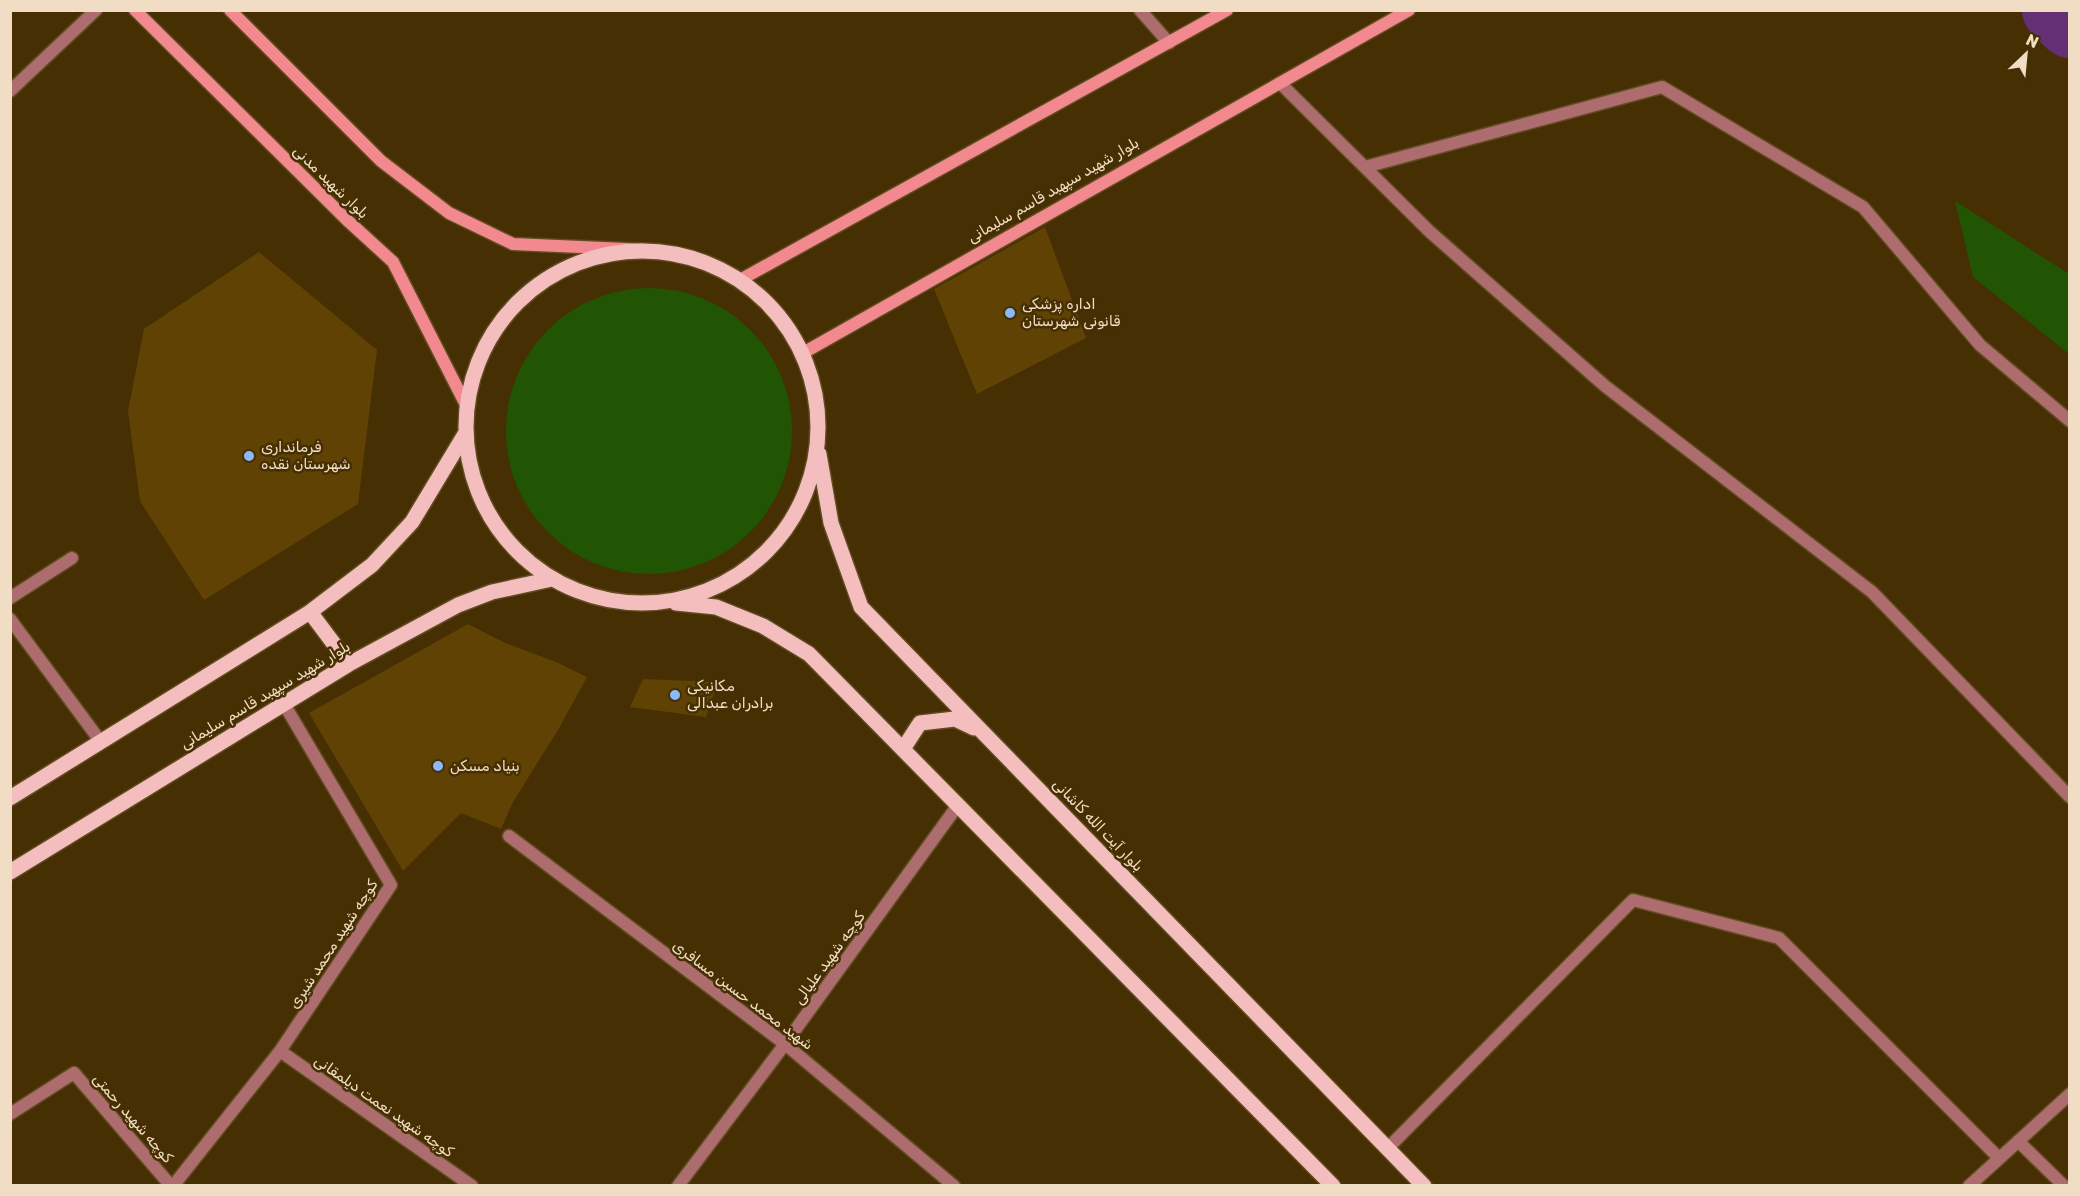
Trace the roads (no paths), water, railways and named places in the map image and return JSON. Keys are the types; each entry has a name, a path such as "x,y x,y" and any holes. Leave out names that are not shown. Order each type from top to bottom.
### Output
{"main road":[{"name":"بلوار شهید مدنی","path":"135,10 393,262 466,405"},
{"path":"230,10 381,161 449,213 513,244 648,250 696,258 740,280 777,312 803,353 818,400 818,448 807,494 783,534 750,567 709,591 664,602"},
{"path":"740,280 1227,10"},
{"name":"بلوار شهید سپهبد قاسم سلیمانی","path":"803,353 1409,10"},
{"path":"648,250 604,254 563,268 527,292 498,324 477,362 466,405 465,434 472,477 490,517 517,552 552,579 587,594 625,603 664,602 716,607 763,626 809,654 1332,1185"},
{"path":"10,798 310,612 372,565 412,522 465,434"},
{"name":"بلوار آیت الله کاشانی","path":"818,448 831,523 861,607 1424,1185"},
{"name":"بلوار شهید سپهبد قاسم سلیمانی","path":"10,872 349,664 458,604 492,592 552,579"},
{"path":"310,612 349,664"},
{"path":"903,749 920,723 955,719 985,734"}],"street":[{"path":"10,91 96,10"},
{"path":"1140,10 1169,43"},
{"path":"1280,83 1429,231 1605,386 1872,592 2070,797"},
{"path":"1365,167 1662,87 1863,207 1980,345 2070,421"},
{"path":"10,598 72,558"},
{"path":"10,619 101,742"},
{"name":"کوچه شهید محمد شیری","path":"172,1185 280,1051 391,885 284,704"},
{"name":"کوچه شهید علیالی","path":"678,1185 785,1044 958,805"},
{"name":"شهید محمد حسین مسافری","path":"508,836 785,1044 954,1185"},
{"path":"1388,1148 1633,900 1779,938 1999,1158"},
{"name":"کوچه شهید نعمت دیلمقانی","path":"280,1051 472,1185"},
{"name":"کوچه شهید رحمتی","path":"10,1114 74,1073 172,1185"},
{"path":"1969,1185 2070,1094"},
{"path":"2018,1141 2064,1185"}],"waterway":[{"path":"2055,10 2070,25"}],"place":[{"name":"اداره پزشکی قانونی شهرستان","path":"1010,313"},
{"name":"فرمانداری شهرستان نقده","path":"249,456"},
{"name":"مکانیکی برادران عبدالی","path":"675,695"},
{"name":"بنیاد مسکن","path":"438,766"}]}
